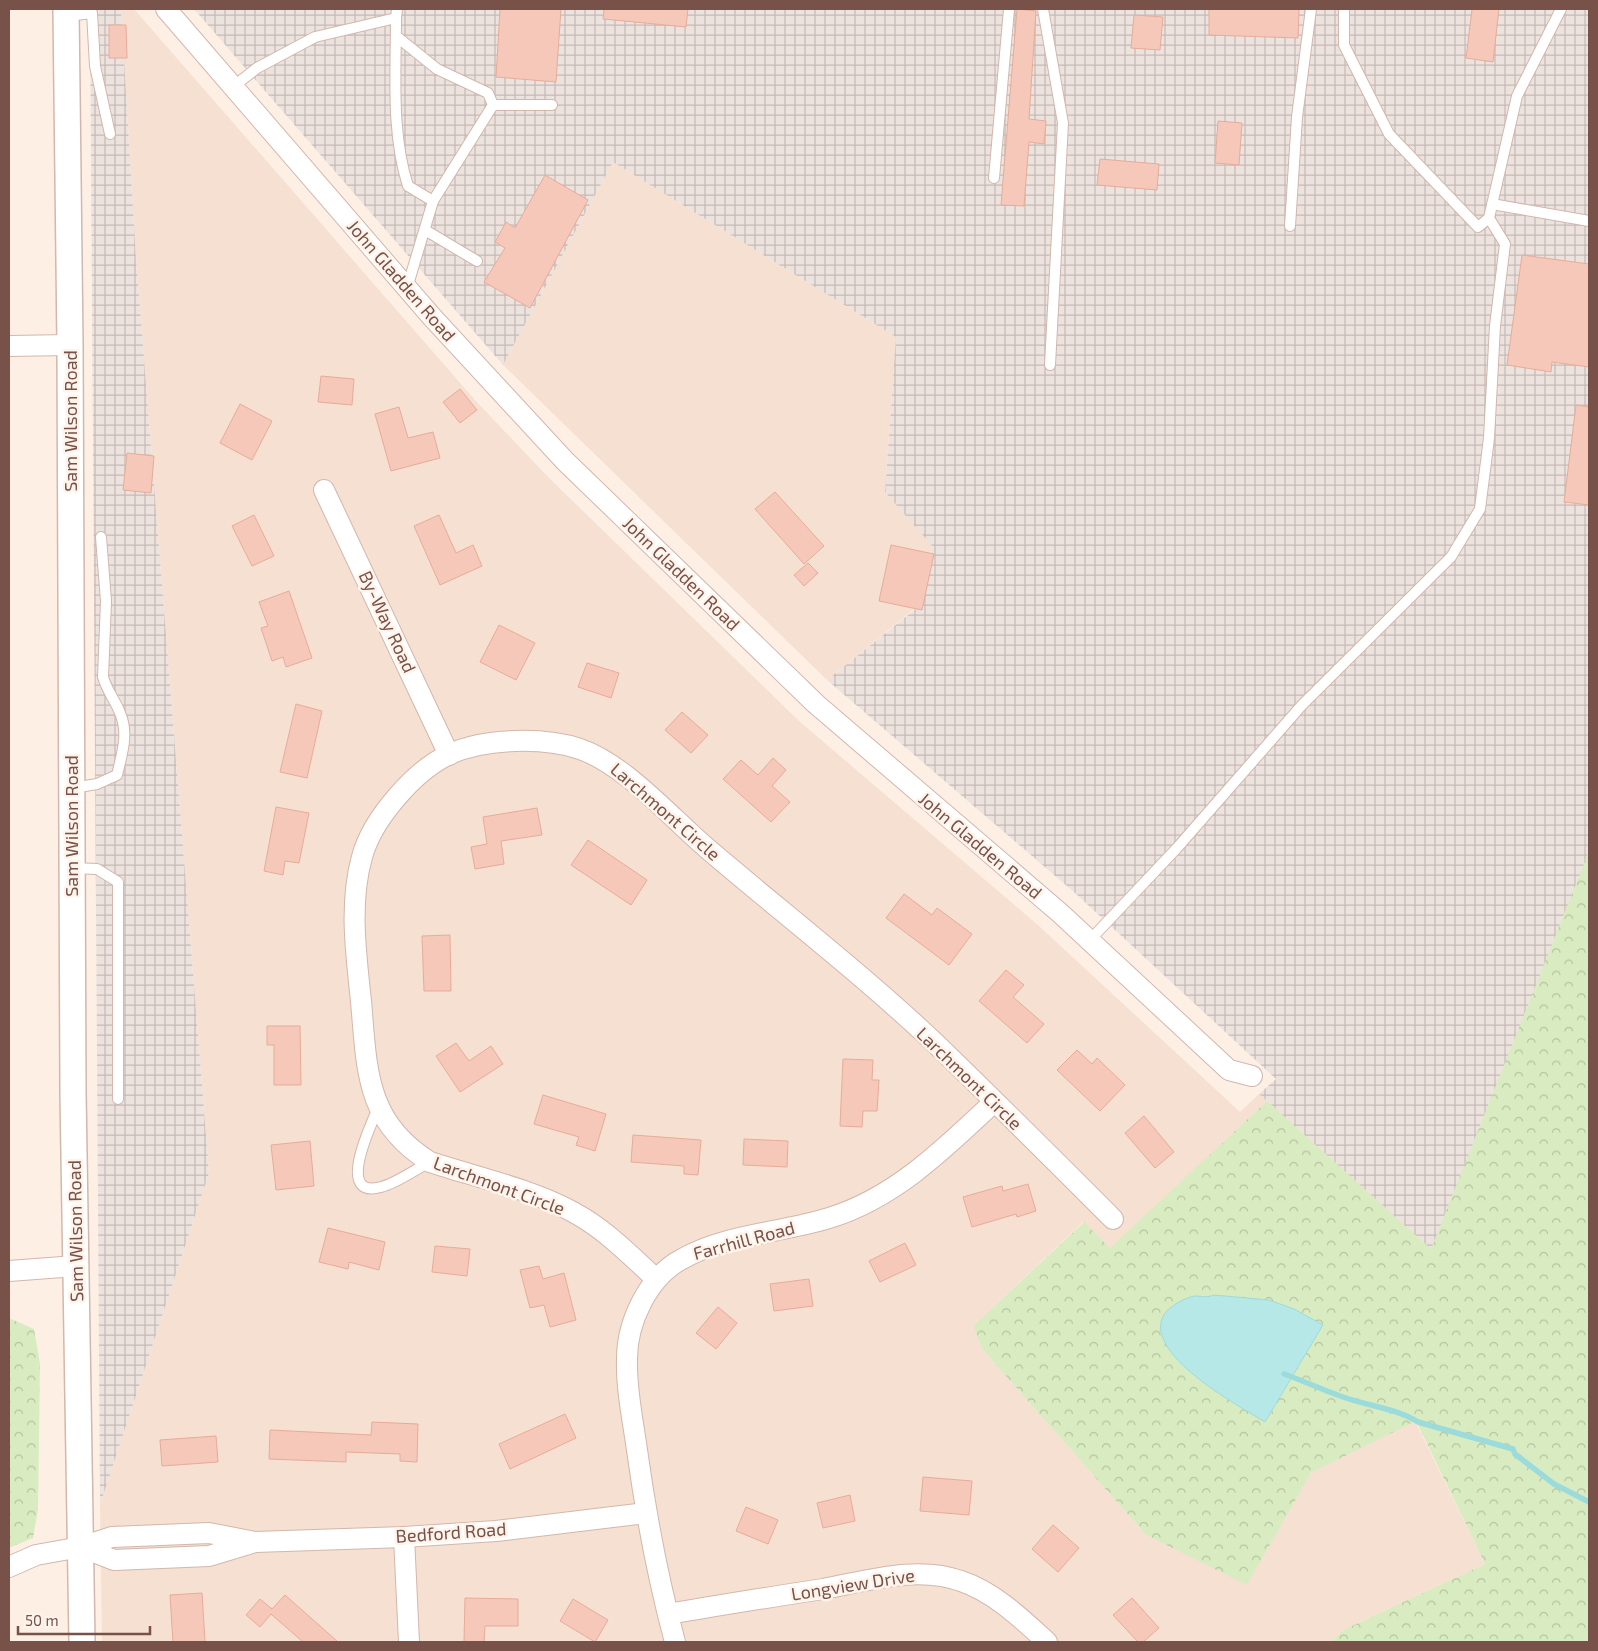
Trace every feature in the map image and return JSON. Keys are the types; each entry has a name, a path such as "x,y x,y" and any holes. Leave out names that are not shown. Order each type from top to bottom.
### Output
{"street":[{"name":"John Gladden Road","path":"166,9 407,288 566,461 816,704 1090,940 1229,1070 1252,1076"},
{"name":"Sam Wilson Road","path":"66,12 70,345 72,868 82,1642"},
{"path":"9,346 70,345"},
{"name":"By-Way Road","path":"324,490 449,754"},
{"name":"Larchmont Circle","path":"656,1279 616,1242 572,1212 545,1200 430,1162 414,1152 398,1137 378,1108 366,1060 357,957 355,908 361,861 378,820 390,805 419,775 449,754 476,746 529,741 576,748 598,756 618,769 692,836 933,1041 1114,1219"},
{"name":"Farrhill Road","path":"675,1642 646,1514 632,1417 627,1358 636,1316 656,1279 680,1259 701,1249 830,1218 874,1198 895,1186 938,1154 994,1102"},
{"path":"9,1271 76,1266"},
{"name":"Bedford Road","path":"9,1567 36,1555 81,1547 112,1537 209,1533 255,1542 404,1537 496,1531 646,1514"},
{"path":"404,1537 409,1642"},
{"name":"Longview Drive","path":"669,1614 869,1580 922,1574 960,1580 978,1588 1000,1602 1048,1642"}],"lane":[{"path":"994,178 1009,9"},
{"path":"1043,9 1063,123 1050,365"},
{"path":"1290,226 1297,117 1311,9"},
{"path":"1344,9 1344,45 1388,134 1478,227 1489,218 1517,96 1561,9"},
{"path":"66,12 92,13 95,66 110,134"},
{"path":"234,86 257,68 315,37 397,14 397,110 401,163 408,186 433,201"},
{"path":"396,36 437,69 488,93 493,105"},
{"path":"493,105 552,105"},
{"path":"407,288 433,201 493,105"},
{"path":"1492,204 1589,222"},
{"path":"1090,940 1177,848 1302,705 1451,557 1480,509 1488,438 1495,326 1504,244 1489,218"},
{"path":"424,230 477,261"},
{"path":"72,788 97,784 117,775 125,740 121,714 106,689 103,677 106,601 101,536"},
{"path":"72,868 97,869 118,882 118,1099"},
{"path":"378,1108 357,1166 362,1184 370,1189 382,1187 430,1162"}],"shaded area":[{"path":"90,9 121,9 136,259 209,1173 100,1505"},
{"path":"121,9 134,9 475,400 548,477 799,721 1039,926 1240,1112 1259,1094 1267,1101 1110,1249 1083,1222 973,1326 982,1349 1146,1535 1247,1584 1311,1473 1415,1421 1485,1564 1343,1630 1331,1642 102,1642 100,1505 209,1173 136,259"},
{"path":"194,9 1589,9 1589,857 1431,1250 1259,1094 1276,1079 1075,893 827,680 918,607 932,546 885,492 896,337 613,162 503,365"},
{"path":"613,162 896,337 885,492 932,546 918,606 827,680 503,365"}],"green space":[{"path":"1589,851 1589,1642 1331,1642 1343,1630 1485,1564 1416,1421 1311,1473 1247,1585 1146,1535 982,1349 973,1326 1084,1222 1110,1248 1267,1101 1431,1249"},
{"path":"9,1318 34,1329 40,1364 38,1510 33,1538 9,1548"}],"water":[{"path":"1214,1295 1269,1300 1294,1309 1323,1325 1265,1422 1235,1404 1196,1376 1178,1361 1166,1344 1161,1328 1167,1310 1178,1302 1191,1297"}],"building":[{"path":"500,9 561,9 556,82 496,77"},
{"path":"604,9 688,9 686,27 603,19"},
{"path":"1017,9 1036,11 1029,119 1046,121 1044,144 1029,142 1024,206 1001,205"},
{"path":"1209,9 1299,9 1298,38 1209,35"},
{"path":"1472,9 1499,9 1493,62 1466,58"},
{"path":"1134,15 1163,17 1160,50 1131,48"},
{"path":"109,25 126,25 127,58 109,58"},
{"path":"1218,121 1242,123 1239,165 1215,163"},
{"path":"1100,159 1159,164 1157,190 1097,185"},
{"path":"545,175 588,200 530,308 484,282 505,248 495,242 506,222 515,228"},
{"path":"1522,255 1589,264 1589,367 1552,362 1551,372 1507,365"},
{"path":"321,376 354,379 352,405 318,402"},
{"path":"460,389 477,410 460,423 443,402"},
{"path":"240,404 272,421 252,460 220,443"},
{"path":"1576,405 1589,407 1589,505 1564,502"},
{"path":"399,407 408,438 433,432 440,458 391,471 375,414"},
{"path":"127,453 154,456 151,493 123,490"},
{"path":"775,492 824,546 804,564 755,509"},
{"path":"254,515 274,556 252,566 232,526"},
{"path":"439,515 456,553 473,545 482,566 440,585 414,526"},
{"path":"891,545 934,554 922,610 879,601"},
{"path":"808,563 818,573 804,586 794,575"},
{"path":"289,591 312,658 286,667 283,657 272,661 261,628 268,626 259,602"},
{"path":"499,625 535,643 516,680 480,662"},
{"path":"587,663 619,673 611,698 578,687"},
{"path":"296,704 322,711 307,778 280,772"},
{"path":"682,712 708,735 691,753 665,730"},
{"path":"773,758 786,770 772,786 790,802 771,822 723,779 741,760 758,775"},
{"path":"276,807 309,813 299,863 285,861 283,875 264,871"},
{"path":"537,808 542,835 501,841 504,864 475,869 471,847 487,844 483,817"},
{"path":"588,840 647,880 631,905 571,865"},
{"path":"904,894 932,915 937,908 972,934 949,965 886,918"},
{"path":"450,935 451,991 424,991 422,936"},
{"path":"1006,970 1024,985 1013,997 1044,1024 1027,1043 979,1001"},
{"path":"267,1026 300,1026 301,1085 274,1085 274,1045 267,1045"},
{"path":"456,1043 469,1061 491,1046 503,1064 460,1092 436,1056"},
{"path":"1077,1050 1092,1064 1097,1058 1125,1085 1100,1111 1057,1070"},
{"path":"843,1059 873,1060 872,1080 879,1080 877,1111 863,1111 862,1127 840,1126"},
{"path":"543,1095 606,1114 595,1151 576,1145 579,1137 534,1124"},
{"path":"1144,1116 1174,1152 1155,1168 1125,1133"},
{"path":"633,1135 701,1140 698,1175 684,1174 684,1166 631,1162"},
{"path":"744,1139 788,1141 787,1167 743,1165"},
{"path":"310,1141 314,1186 276,1190 271,1145"},
{"path":"1028,1184 1036,1211 1017,1217 1016,1214 972,1227 963,1197 1002,1186 1003,1191"},
{"path":"328,1228 385,1242 379,1270 349,1262 348,1269 319,1262"},
{"path":"905,1243 916,1265 880,1282 869,1261"},
{"path":"435,1246 470,1249 467,1276 432,1272"},
{"path":"539,1266 543,1279 564,1273 576,1320 550,1327 544,1305 530,1308 520,1270"},
{"path":"809,1279 813,1306 774,1311 770,1284"},
{"path":"718,1307 737,1323 716,1349 696,1333"},
{"path":"565,1414 576,1438 510,1469 499,1444"},
{"path":"372,1422 418,1424 417,1462 400,1461 400,1454 346,1452 346,1462 269,1459 270,1430 371,1435"},
{"path":"216,1436 218,1462 162,1466 160,1440"},
{"path":"923,1477 972,1481 969,1515 920,1511"},
{"path":"850,1495 855,1521 823,1528 817,1503"},
{"path":"746,1507 778,1520 768,1544 736,1531"},
{"path":"1053,1525 1079,1548 1058,1572 1032,1549"},
{"path":"202,1593 205,1642 173,1642 170,1595"},
{"path":"285,1595 338,1642 303,1642 271,1614 260,1627 246,1615 260,1599 272,1609"},
{"path":"465,1598 518,1599 518,1626 485,1626 484,1642 464,1642"},
{"path":"1132,1598 1159,1628 1143,1642 1138,1642 1113,1615"},
{"path":"573,1599 608,1620 595,1642 560,1621"}],"waterway":[{"path":"1284,1374 1343,1397 1400,1413 1418,1422 1513,1449 1515,1454 1554,1484 1589,1502"}]}
